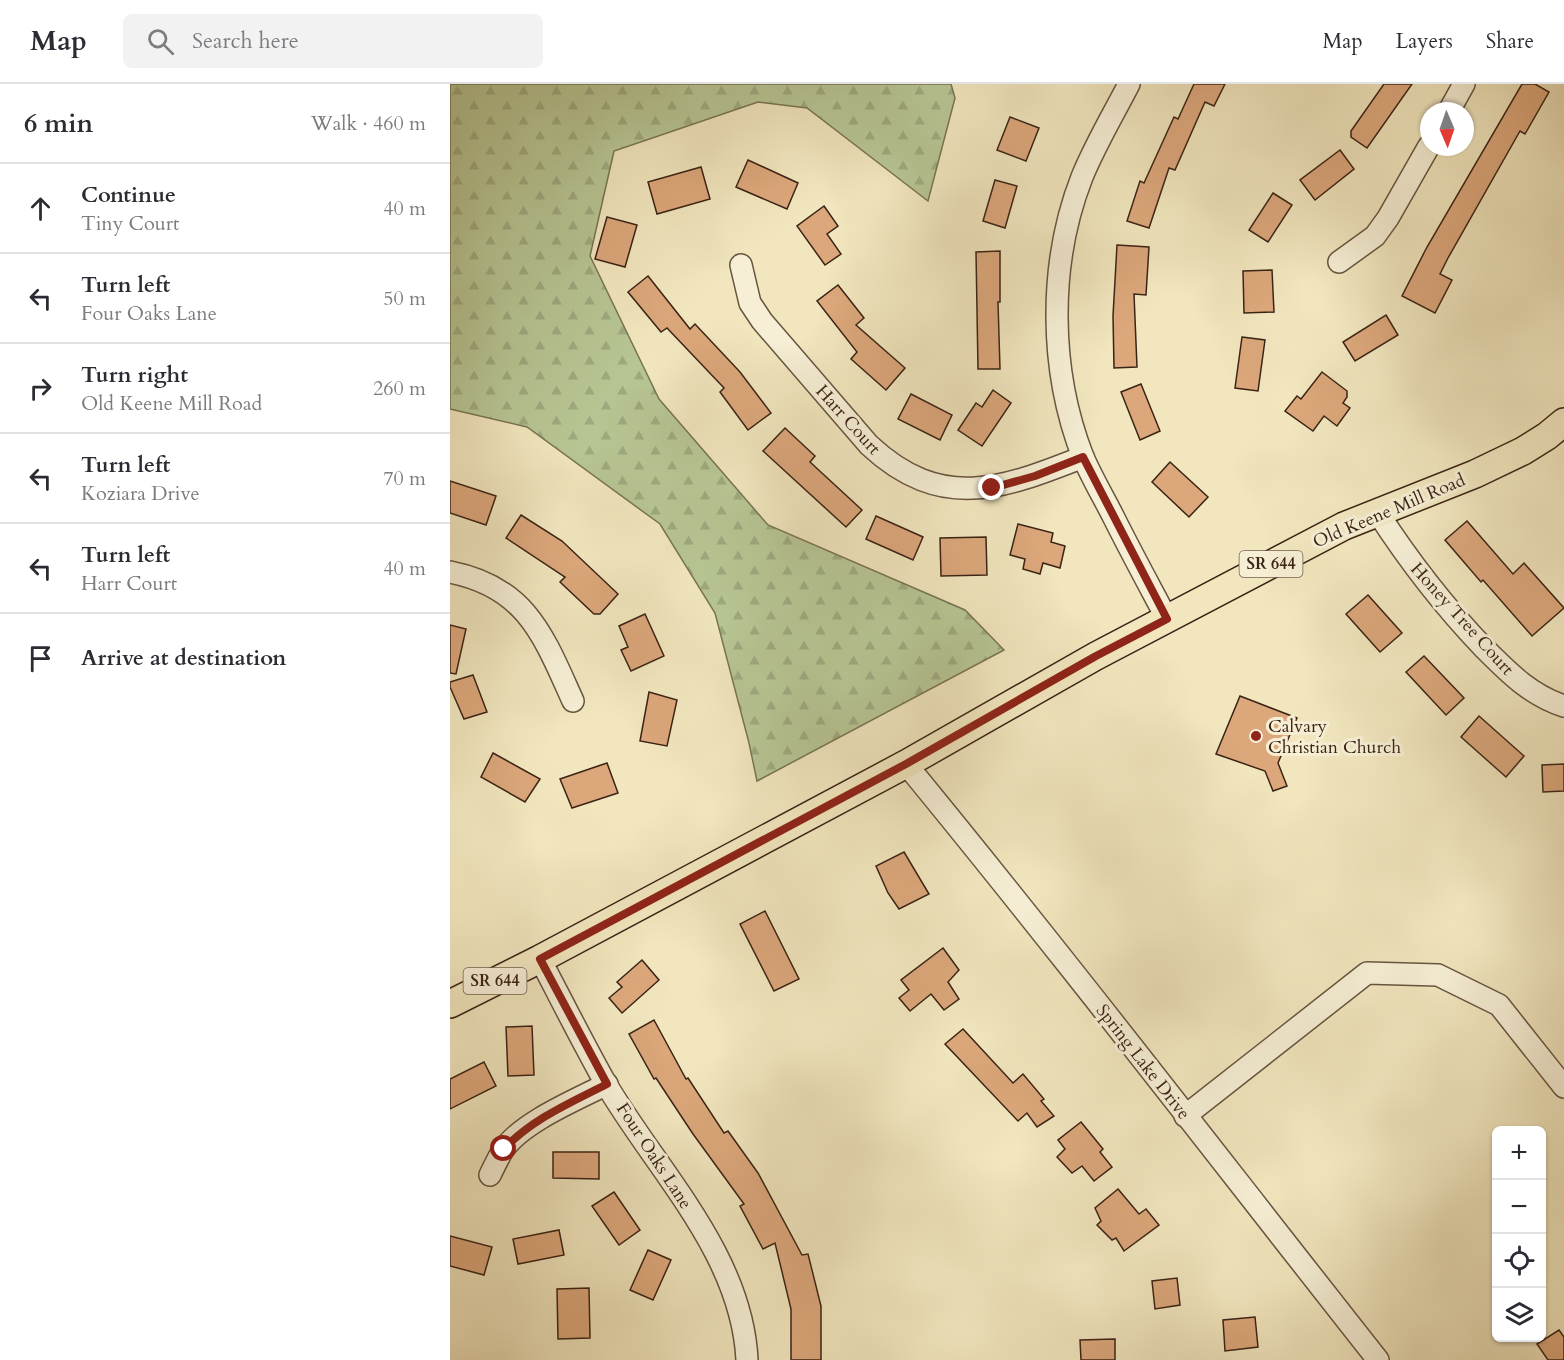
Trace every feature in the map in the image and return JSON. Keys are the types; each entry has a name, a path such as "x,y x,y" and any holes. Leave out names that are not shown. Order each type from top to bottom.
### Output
{"main road":[{"name":"Old Keene Mill Road","path":"450,1004 540,959 906,764 1096,656 1344,526 1475,474 1523,451 1564,422"}],"street":[{"path":"1129,84 1096,146 1082,178 1070,218 1060,269 1058,310 1060,366 1083,457 1167,619"},
{"path":"1454,102 1464,84"},
{"path":"1339,262 1375,236 1388,218 1423,156"},
{"name":"Harr Court","path":"741,265 750,303 762,321 868,445 904,472 939,485 974,489 992,488 1035,476 1083,457"},
{"name":"Honey Tree Court","path":"1378,513 1407,558 1465,628 1531,692 1564,706"},
{"path":"450,572 468,576 493,587 516,603 546,641 573,701"},
{"name":"Spring Lake Drive","path":"906,764 1016,899 1378,1360"},
{"name":"Four Oaks Lane","path":"540,959 607,1084 708,1238 726,1273 742,1323 747,1360"},
{"path":"1185,1116 1367,973 1438,975 1499,1005 1564,1087"},
{"path":"490,1175 504,1149 519,1133 607,1084"}],"green space":[{"path":"450,84 951,84 955,98 928,201 807,108 758,102 614,151 590,256 659,399 768,525 965,610 1004,650 757,781 715,613 660,524 527,427 450,409"}],"building":[{"path":"1194,84 1225,84 1214,106 1205,102 1175,170 1169,168 1149,228 1127,221 1140,181 1144,183 1174,117 1178,119"},
{"path":"1384,84 1412,84 1367,148 1351,137 1351,131"},
{"path":"1522,84 1535,84 1549,92 1525,134 1520,131 1448,258 1440,274 1452,280 1435,313 1402,296 1427,247"},
{"path":"1010,117 1039,128 1026,161 997,150"},
{"path":"1340,150 1354,169 1315,200 1300,180"},
{"path":"748,160 798,183 787,209 736,187"},
{"path":"701,167 710,199 657,214 648,182"},
{"path":"995,180 1017,186 1005,228 983,221"},
{"path":"1273,193 1292,205 1268,242 1249,230"},
{"path":"824,206 838,226 827,234 841,254 825,265 797,226"},
{"path":"607,217 637,225 625,267 595,259"},
{"path":"1117,245 1149,247 1146,295 1134,294 1137,367 1114,368 1113,316"},
{"path":"1000,251 1000,302 998,302 1000,369 978,369 976,252"},
{"path":"1272,270 1274,312 1244,313 1243,271"},
{"path":"648,276 690,329 695,324 740,372 771,413 748,430 720,392 724,388 667,328 661,332 628,292"},
{"path":"838,285 864,318 856,325 905,368 886,390 851,359 857,352 817,301"},
{"path":"1386,315 1398,335 1355,361 1343,342"},
{"path":"1242,337 1265,340 1258,391 1235,388"},
{"path":"1322,372 1347,391 1347,397 1343,403 1350,408 1337,426 1324,416 1313,431 1285,411 1297,396 1301,399"},
{"path":"1141,384 1160,431 1140,440 1121,392"},
{"path":"993,390 1011,403 982,446 958,430 976,403 982,407"},
{"path":"911,394 952,415 940,440 898,419"},
{"path":"785,428 815,456 810,462 862,510 846,527 763,451"},
{"path":"1170,462 1208,497 1189,517 1152,482"},
{"path":"450,481 496,496 486,525 450,513"},
{"path":"521,515 562,541 618,594 600,614 594,614 560,582 565,577 506,538"},
{"path":"876,516 923,537 913,560 866,539"},
{"path":"1467,521 1513,574 1524,563 1564,608 1532,636 1445,540"},
{"path":"1018,524 1053,533 1051,542 1065,546 1060,568 1043,563 1040,574 1023,569 1025,559 1010,555"},
{"path":"986,537 987,575 941,576 940,538"},
{"path":"1368,595 1402,633 1380,652 1346,614"},
{"path":"645,614 664,656 631,671 621,650 628,647 619,626"},
{"path":"450,625 466,629 456,674 450,673"},
{"path":"1424,656 1464,698 1446,715 1406,672"},
{"path":"473,675 487,712 464,719 450,682"},
{"path":"649,692 677,700 667,746 640,741"},
{"name":"Calvary Christian Church","path":"1240,696 1297,718 1278,763 1287,786 1273,791 1265,771 1216,754"},
{"path":"1479,716 1524,756 1506,777 1461,737"},
{"path":"493,753 540,779 525,802 481,777"},
{"path":"607,763 618,793 572,808 560,779"},
{"path":"1564,764 1564,791 1543,792 1542,765"},
{"path":"904,852 929,894 899,909 888,893 876,866"},
{"path":"765,911 799,979 774,991 740,924"},
{"path":"943,948 959,970 948,982 959,999 944,1010 931,994 910,1011 899,998 909,990 901,980"},
{"path":"642,960 659,980 622,1013 609,998 622,987 617,982"},
{"path":"654,1020 686,1079 688,1078 724,1133 728,1131 758,1173 802,1255 808,1254 821,1306 821,1360 791,1360 791,1309 775,1243 763,1249 740,1206 744,1204 656,1078 654,1079 629,1034"},
{"path":"532,1026 534,1075 508,1076 506,1027"},
{"path":"963,1029 1013,1083 1023,1074 1044,1099 1041,1101 1054,1116 1037,1127 1027,1113 1018,1121 945,1044"},
{"path":"484,1062 496,1086 450,1109 450,1079"},
{"path":"1081,1122 1103,1149 1100,1152 1112,1167 1094,1181 1082,1166 1072,1173 1057,1157 1065,1149 1058,1140"},
{"path":"553,1152 599,1152 599,1179 553,1178"},
{"path":"1118,1189 1139,1214 1146,1209 1159,1225 1124,1251 1116,1238 1112,1240 1097,1225 1101,1221 1095,1208"},
{"path":"614,1192 640,1230 619,1245 592,1206"},
{"path":"559,1230 564,1255 518,1264 513,1239"},
{"path":"450,1236 492,1247 484,1275 450,1266"},
{"path":"648,1250 671,1260 653,1300 630,1290"},
{"path":"1177,1278 1180,1305 1155,1309 1152,1281"},
{"path":"589,1288 590,1338 558,1339 557,1289"},
{"path":"1255,1317 1258,1347 1225,1351 1223,1320"},
{"path":"1559,1330 1564,1337 1564,1360 1548,1360 1537,1344 1546,1342 1546,1338"},
{"path":"1115,1339 1115,1360 1081,1360 1080,1340"}],"place":[{"name":"Calvary Christian Church","path":"1256,736"}],"route":[{"path":"504,1149 519,1133 532,1124 607,1084 540,959 906,764 1096,656 1167,619 1083,457 1035,476 992,488"}]}
